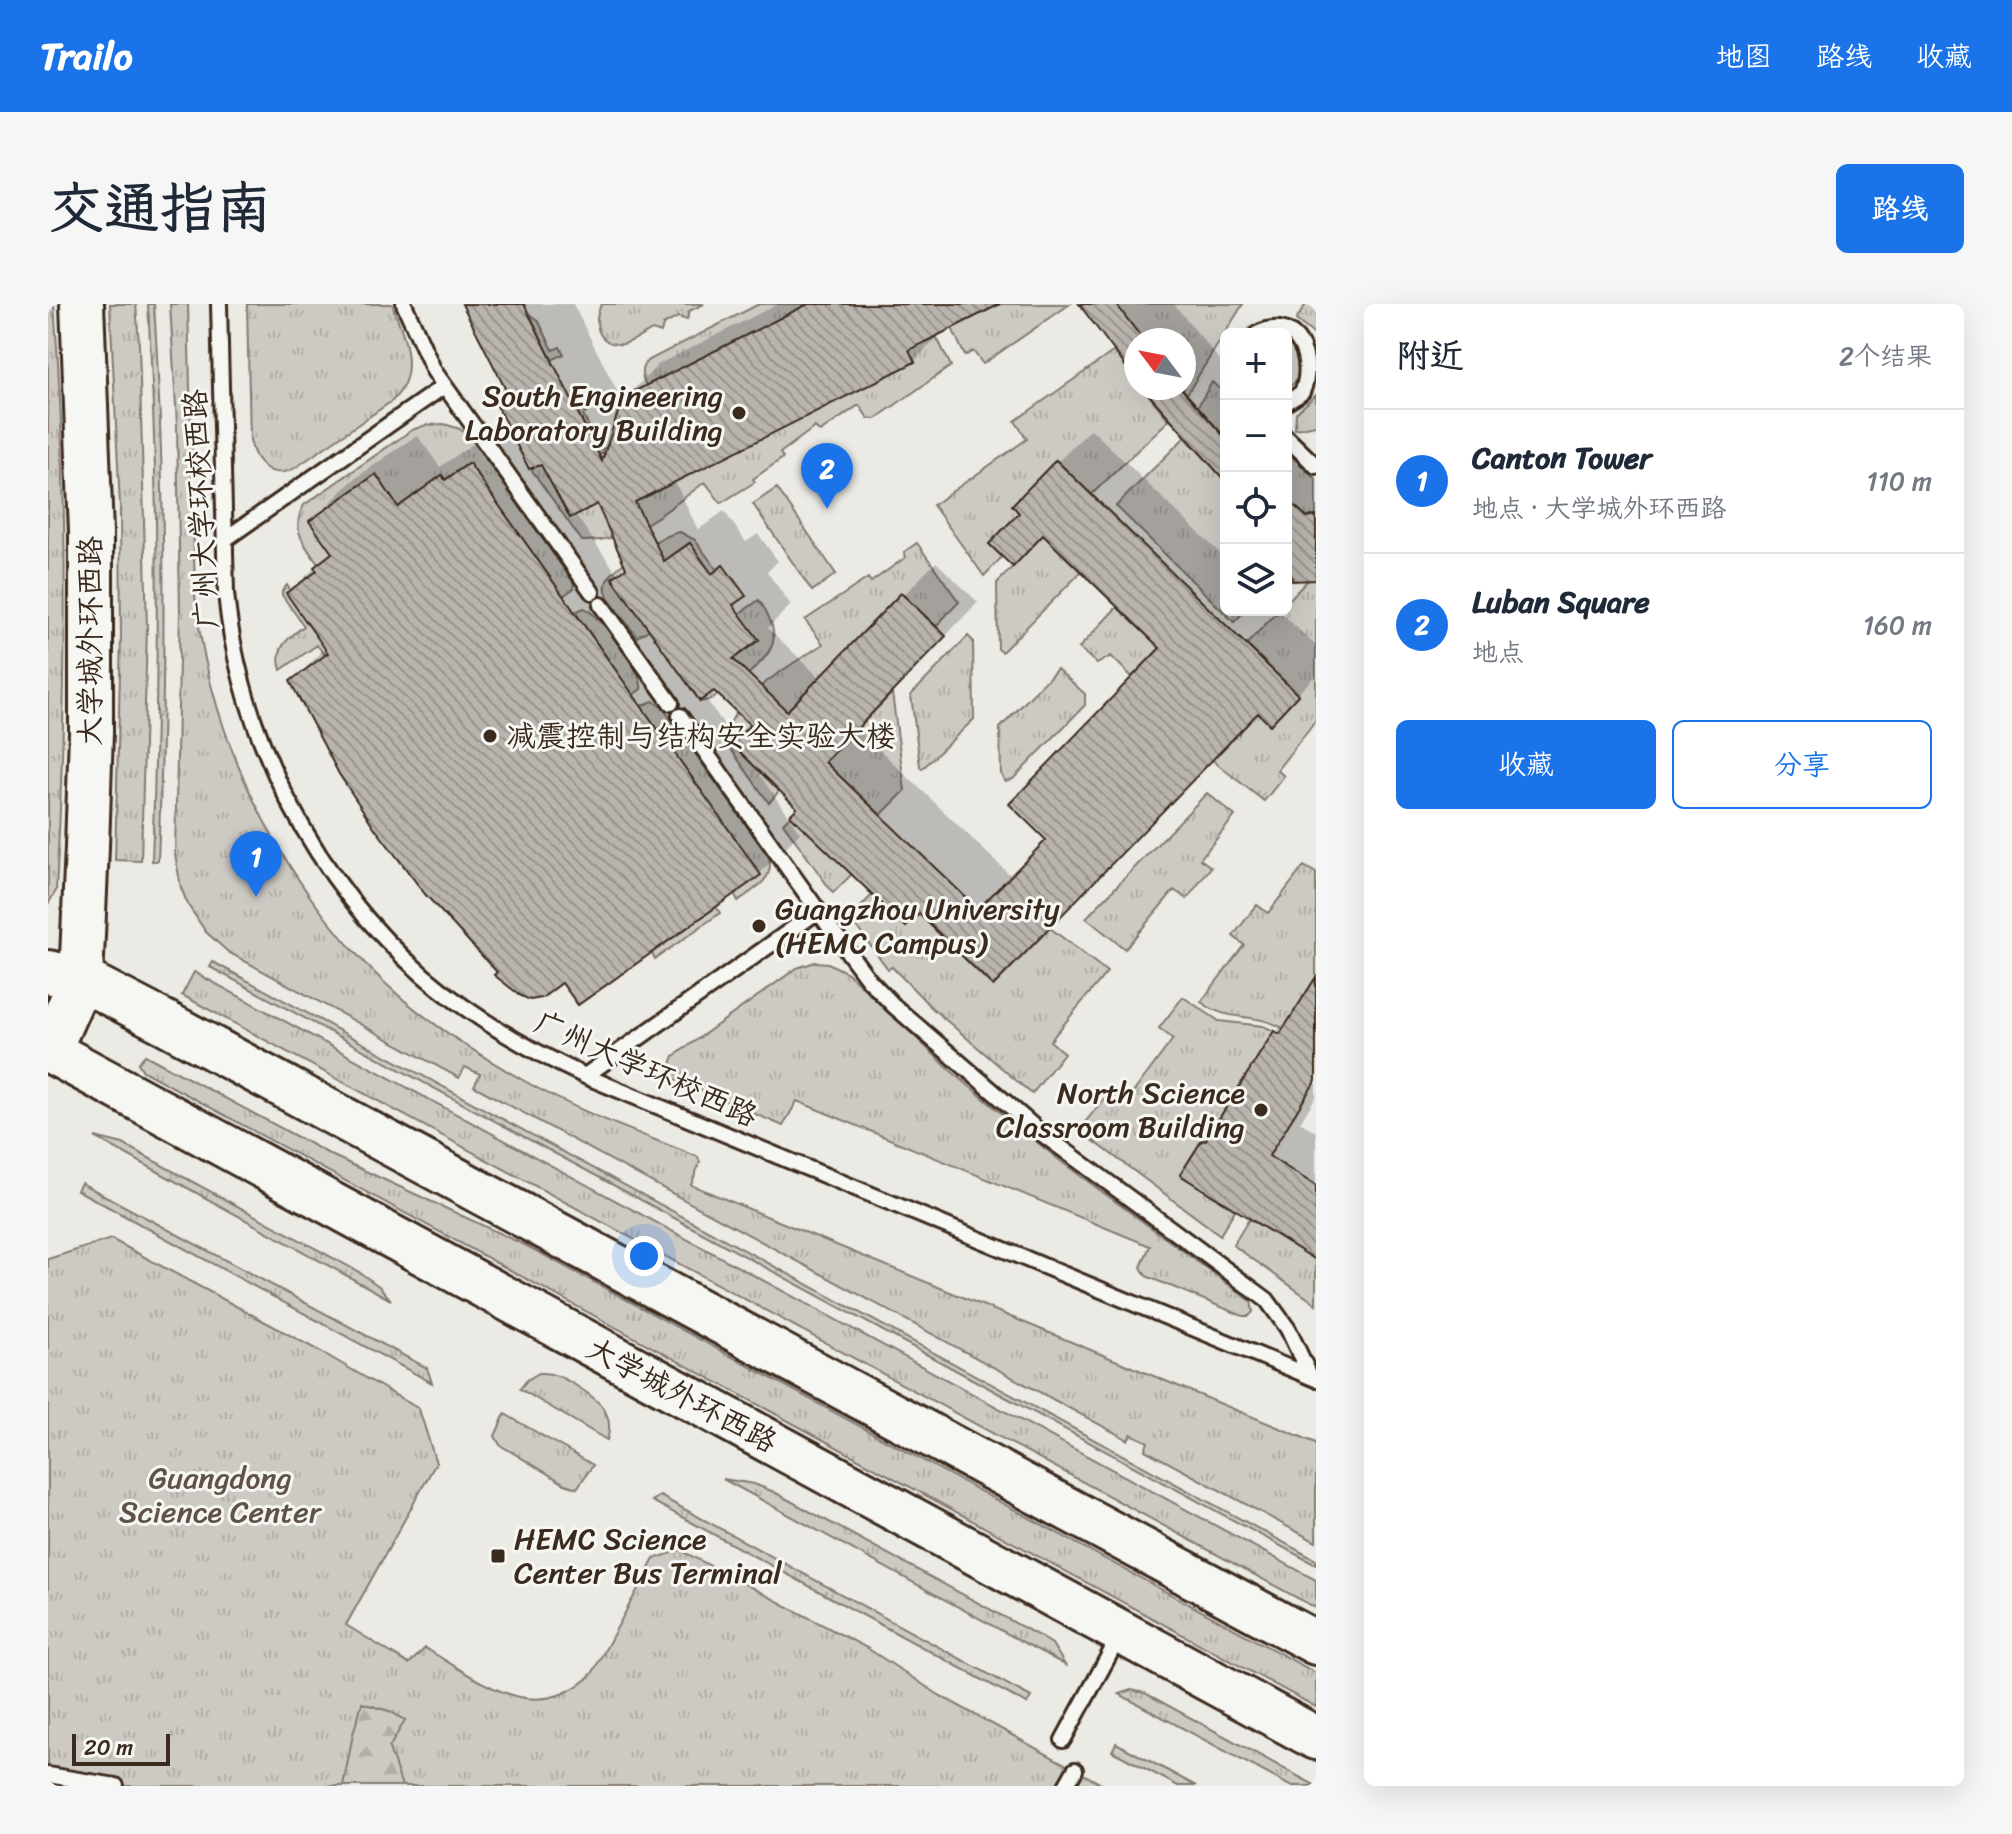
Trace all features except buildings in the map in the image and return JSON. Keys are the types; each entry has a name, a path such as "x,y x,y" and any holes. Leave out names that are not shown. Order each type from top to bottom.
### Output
{"main road":[{"name":"大学城外环西路","path":"82,304 91,533 89,794 64,975 48,1051 1316,1738"},
{"path":"64,975 525,1214 1316,1643"}],"lane":[{"name":"广州大学环校西路","path":"219,304 227,608 252,714 287,799 323,859 383,934 425,976 524,1044 585,1076 1313,1378"},
{"name":"广州大学环校西路","path":"404,304 434,371 444,386 869,980 978,1080 1083,1166 1267,1300 1282,1318 1313,1378"},
{"path":"1292,331 1299,334 1310,347 1314,363 1311,379 1302,393 1292,399"},
{"path":"224,540 444,386"},
{"path":"1292,443 1316,466"},
{"path":"585,1076 818,911"},
{"path":"1063,1740 1121,1633"},
{"path":"1066,1786 1075,1770"},
{"path":"48,1775 116,1786"}],"green space":[{"path":"48,304 54,304 59,377 65,598 56,891 48,904"},
{"path":"110,304 136,304 139,345 147,627 141,861 115,860 121,637 120,506"},
{"path":"148,304 154,304 163,513 158,861 152,861 157,582"},
{"path":"170,304 188,304 195,595 204,652 218,708 262,818 292,869 326,917 364,962 418,1012 506,1070 586,1111 698,1157 700,1162 691,1185 1316,1443 1316,1542 1145,1450 1148,1442 1131,1434 1128,1440 474,1086 480,1074 465,1067 459,1078 228,952 206,932 181,888 175,854 180,611 177,425"},
{"path":"247,304 392,304 407,354 406,379 401,390 392,401 295,468 279,472 265,468 255,456 250,440"},
{"path":"602,304 704,304 689,311 687,320 678,317 663,325 661,333 652,330 634,340 614,344 599,332 597,318"},
{"path":"759,304 808,304 646,386 642,372 649,360"},
{"path":"1000,304 1070,304 983,364 973,351 965,356 952,328"},
{"path":"1116,304 1243,304 1228,328 1220,328 1220,341 1196,380 1196,328 1134,328"},
{"path":"1306,304 1316,304 1316,336 1296,320"},
{"path":"529,313 538,320 553,350 560,347 564,354 552,360"},
{"path":"936,336 951,366 875,419 868,418 859,405 820,432 815,427 780,453 783,458 753,479 755,482 721,503 705,482 663,514 633,531 617,537 582,541 531,469 542,463 570,518 604,500 611,514 914,362 908,350"},
{"path":"1292,346 1300,352 1297,378 1292,385"},
{"path":"1114,351 1124,364 1124,400 1153,400 1169,420 1091,495 1056,461 1012,505 1019,513 989,544 1002,557 984,576 933,505 1027,439 1015,421"},
{"path":"1212,382 1220,389 1220,432 1198,406"},
{"path":"1316,395 1316,425 1295,429 1296,413"},
{"path":"587,403 591,410 583,415 601,450 634,433 636,437 599,455 576,409"},
{"path":"444,424 460,429 472,439 573,582 574,588 563,596 469,463 445,480 442,476 318,564 300,536 298,522 304,505 412,430"},
{"path":"1185,437 1220,475 1220,608 1116,506"},
{"path":"1292,457 1316,479 1316,516 1307,517 1292,503"},
{"path":"777,488 836,574 812,591 753,504"},
{"path":"680,532 695,540 717,570 711,575 689,543 622,592 650,629 637,637 609,599 607,581 618,568 640,552"},
{"path":"1043,535 1081,572 1002,652 998,649 997,583"},
{"path":"917,543 959,602 936,626 902,594 772,727 759,715 732,744 779,791 769,803 725,741 729,725 749,696 823,644 805,620 868,578 871,582 906,557 904,552"},
{"path":"1308,580 1316,580 1316,720 1277,770 1284,776 1264,801 1212,760 1258,713 1270,724 1298,694 1250,648 1229,669 1226,666 1273,616 1292,616 1292,597"},
{"path":"287,585 329,653 325,655 317,645 281,670 281,650 288,639 304,626 282,595"},
{"path":"759,600 773,632 770,650 742,679 719,695 700,702 691,689 759,640 739,614"},
{"path":"1117,607 1160,648 1132,677 1111,656 1097,664 1079,648"},
{"path":"584,608 610,632 636,670 641,689 633,695 575,612"},
{"path":"968,636 973,641 974,719 922,769 911,695"},
{"path":"1057,669 1085,694 1085,705 1013,779 1005,781 1001,774 1000,728"},
{"path":"892,693 905,791 881,815 825,762"},
{"path":"653,701 663,708 769,857 766,878 738,901 641,706"},
{"path":"1207,793 1235,816 1200,859 1211,867 1187,899 1174,890 1125,949 1086,918"},
{"path":"791,815 852,874 833,893 783,823"},
{"path":"1304,866 1316,873 1316,977 1284,1029 1263,1020 1222,1013 1201,1002 1244,945 1233,936 1257,905 1268,913"},
{"path":"873,894 919,914 993,986 1050,928 1107,972 1050,1041 1064,1053 1032,1094 932,1008 892,967 888,969 850,918"},
{"path":"716,907 720,913 655,959 652,953"},
{"path":"213,962 1316,1560 1316,1565 210,967"},
{"path":"815,962 828,963 848,973 950,1070 1018,1127 1251,1301 1253,1312 1243,1316 1146,1276 1141,1267 1150,1246 797,1101 783,1126 672,1078 669,1070 674,1056 797,968"},
{"path":"194,972 1316,1580 1316,1608 182,995"},
{"path":"1183,997 1219,1021 1263,1026 1274,1031 1180,1175 1235,1210 1220,1235 1079,1130 1110,1091 1126,1102 1173,1039 1159,1028"},
{"path":"145,1055 331,1155 529,1247 1316,1673 1316,1707 143,1071 138,1063"},
{"path":"95,1137 123,1144 359,1272 380,1287 391,1300"},
{"path":"81,1183 427,1368 432,1383 77,1190"},
{"path":"1249,1219 1316,1260 1316,1304 1233,1245"},
{"name":"Guangdong Science Center","path":"111,1239 325,1354 419,1409 436,1463 346,1625 409,1664 425,1648 507,1694 549,1698 570,1690 592,1674 654,1559 680,1550 867,1648 939,1695 1105,1786 48,1786 48,1259"},
{"path":"539,1373 562,1378 597,1401 609,1421 607,1440 520,1389"},
{"path":"505,1414 593,1465 577,1488 500,1445 495,1436"},
{"path":"723,1479 754,1484 774,1492 1041,1637 1052,1644 1065,1665"},
{"path":"660,1496 1031,1697 1027,1704 652,1501"},
{"path":"1131,1690 1145,1693 1316,1786 1290,1786 1119,1694"},
{"path":"362,1703 389,1711 405,1720 389,1748 402,1786 343,1786"},
{"path":"1116,1743 1196,1786 1178,1786 1112,1751"}],"place":[{"name":"South Engineering Laboratory Building","path":"739,413"},
{"name":"Luban Square","path":"827,509"},
{"name":"减震控制与结构安全实验大楼","path":"490,736"},
{"name":"Canton Tower","path":"256,897"},
{"name":"Guangzhou University (HEMC Campus)","path":"759,926"},
{"name":"North Science Classroom Building","path":"1261,1110"},
{"name":"HEMC Science Center Bus Terminal","path":"498,1556"}]}
